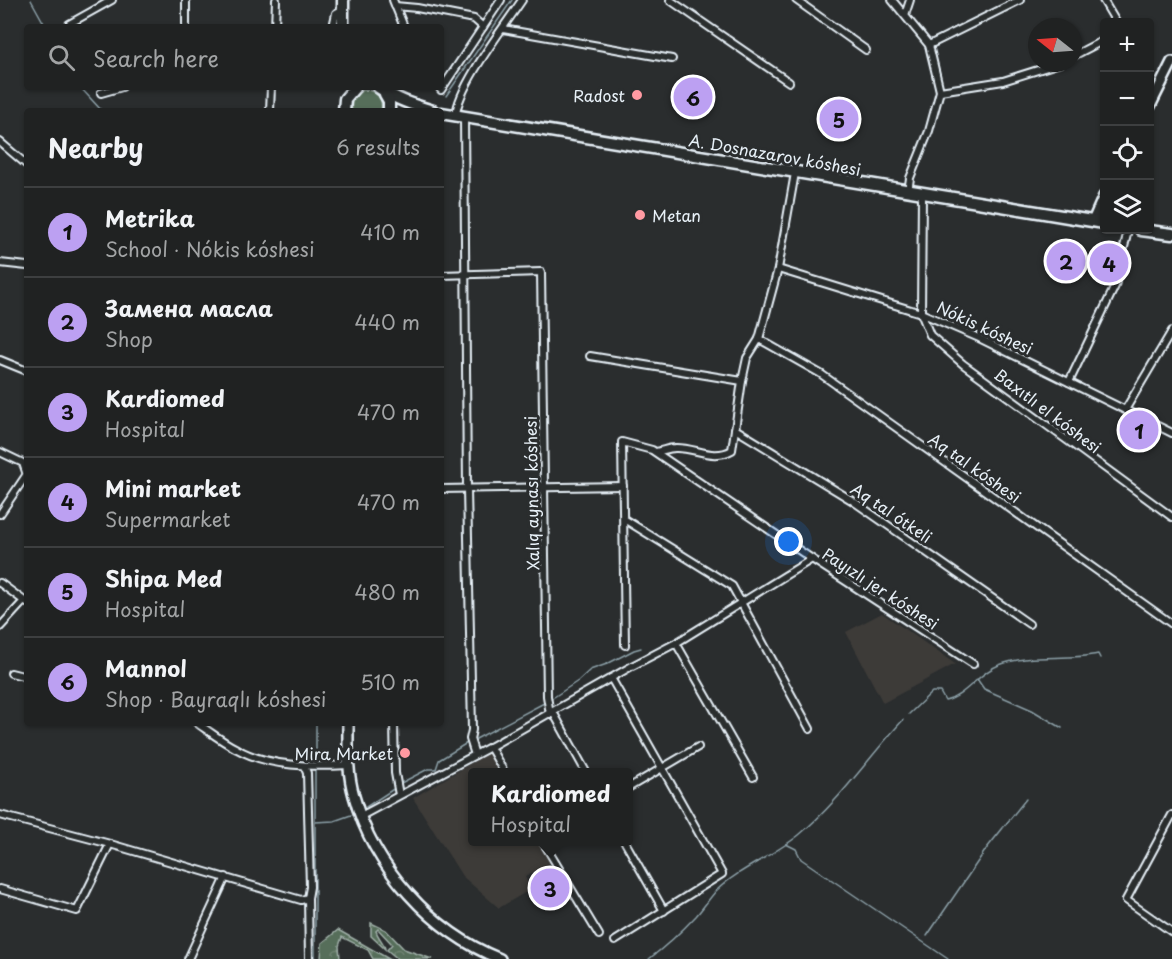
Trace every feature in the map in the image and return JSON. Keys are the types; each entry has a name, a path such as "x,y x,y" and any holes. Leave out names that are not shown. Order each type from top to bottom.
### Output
{"main road":[{"path":"343,4 345,24"},
{"path":"1154,96 1172,62"},
{"path":"344,90 344,108"},
{"path":"344,108 348,93 352,90"},
{"path":"382,90 389,101 389,108"},
{"path":"382,90 426,108"},
{"name":"A. Dosnazarov kóshesi","path":"444,113 1099,222"},
{"path":"1154,232 1172,234"},
{"path":"348,726 348,765 354,796 371,841 411,896 440,925 493,958"}],"street":[{"path":"69,24 112,0"},
{"path":"186,0 186,24"},
{"path":"275,24 276,0"},
{"path":"444,82 501,0"},
{"path":"476,755 470,739 472,730 464,274 460,116 456,108 466,86 522,0"},
{"path":"670,0 789,82"},
{"path":"796,0 866,50"},
{"path":"892,0 929,45 940,91 929,131 910,178 908,192"},
{"path":"905,15 910,0"},
{"path":"929,45 1020,0"},
{"path":"1103,0 1114,18"},
{"path":"394,3 474,19 483,27"},
{"path":"394,3 403,24"},
{"path":"333,24 333,19 343,4"},
{"path":"503,29 672,59"},
{"path":"1082,51 1100,42"},
{"path":"940,91 1004,81 1032,72"},
{"path":"101,93 112,90"},
{"path":"270,108 271,90"},
{"path":"0,142 24,162"},
{"path":"656,452 674,447 713,455 725,454 732,450 747,358 759,339 778,268 795,173"},
{"path":"921,313 922,194"},
{"path":"1069,382 1116,286 1127,234"},
{"path":"0,263 24,266"},
{"name":"Nókis kóshesi","path":"778,268 921,313 1172,433"},
{"name":"Xalıq aynası kóshesi","path":"464,274 541,272 547,696 551,712 584,768"},
{"path":"444,275 464,274"},
{"name":"Baxıtlı el kóshesi","path":"921,313 930,335 963,364 1172,517"},
{"path":"1125,410 1172,331"},
{"name":"Aq tal kóshesi","path":"759,339 821,374 1172,624"},
{"path":"590,356 742,381"},
{"path":"0,360 24,369"},
{"name":"Aq tal ótkeli","path":"735,429 853,501 1029,624"},
{"name":"Payızlı jer kóshesi","path":"623,486 622,442 656,452 812,559 973,664"},
{"path":"0,452 23,463 24,466"},
{"path":"0,514 24,479"},
{"path":"444,489 623,486 625,645"},
{"path":"624,519 732,586 810,729"},
{"path":"361,816 476,755 676,643 812,559"},
{"path":"0,583 24,601"},
{"path":"0,627 24,603"},
{"path":"676,643 753,777"},
{"path":"11,673 24,676"},
{"path":"611,678 722,874 615,941"},
{"path":"202,726 237,750 268,761 304,766 348,765"},
{"path":"394,726 395,773 399,795"},
{"path":"490,747 502,768"},
{"path":"633,785 698,747"},
{"path":"304,766 307,773 309,830 309,959"},
{"path":"0,815 110,844 301,900 308,898"},
{"path":"1172,815 1126,900 1172,932"},
{"path":"0,889 77,911 110,844"},
{"path":"545,846 599,935"},
{"path":"627,846 664,911"},
{"path":"188,959 226,878"}],"shaded area":[{"path":"882,613 955,664 883,703 846,632"},
{"path":"490,752 499,768 468,768 468,846 540,846 550,864 525,877 531,889 499,908 462,876 413,798"}],"green space":[{"path":"364,90 372,92 380,99 382,108 352,108 354,98"},
{"path":"371,923 386,930 404,949 432,959 398,959 387,950 392,944 378,929 376,931 385,949 371,936"},
{"path":"338,930 389,959 373,959 368,950 342,937 339,946 340,959 321,959 322,943"}],"waterway":[{"path":"31,0 44,24"},
{"path":"446,96 512,0"},
{"path":"83,90 99,108"},
{"path":"551,699 590,670 641,648"},
{"path":"909,714 932,692 940,692 945,701 966,690 985,673 1011,661 1098,654 1100,658"},
{"path":"977,679 984,689 1032,710 1062,728"},
{"path":"474,740 544,703"},
{"path":"649,959 685,928 725,883 789,842 814,822 903,720"},
{"path":"316,726 316,760"},
{"path":"401,783 428,769 436,769 439,760 467,743"},
{"path":"315,770 315,959"},
{"path":"366,807 395,788"},
{"path":"927,936 987,848 1026,799"},
{"path":"315,822 334,821 351,815"},
{"path":"786,844 796,849 801,859 948,959"}],"place":[{"name":"Radost","path":"637,95"},
{"name":"Mannol","path":"693,97"},
{"name":"Shipa Med","path":"839,119"},
{"name":"Metan","path":"640,215"},
{"name":"Замена масла","path":"1066,261"},
{"name":"Mini market","path":"1109,263"},
{"name":"Metrika","path":"1139,430"},
{"name":"Mira Market","path":"405,753"},
{"name":"Kardiomed","path":"550,888"}]}
